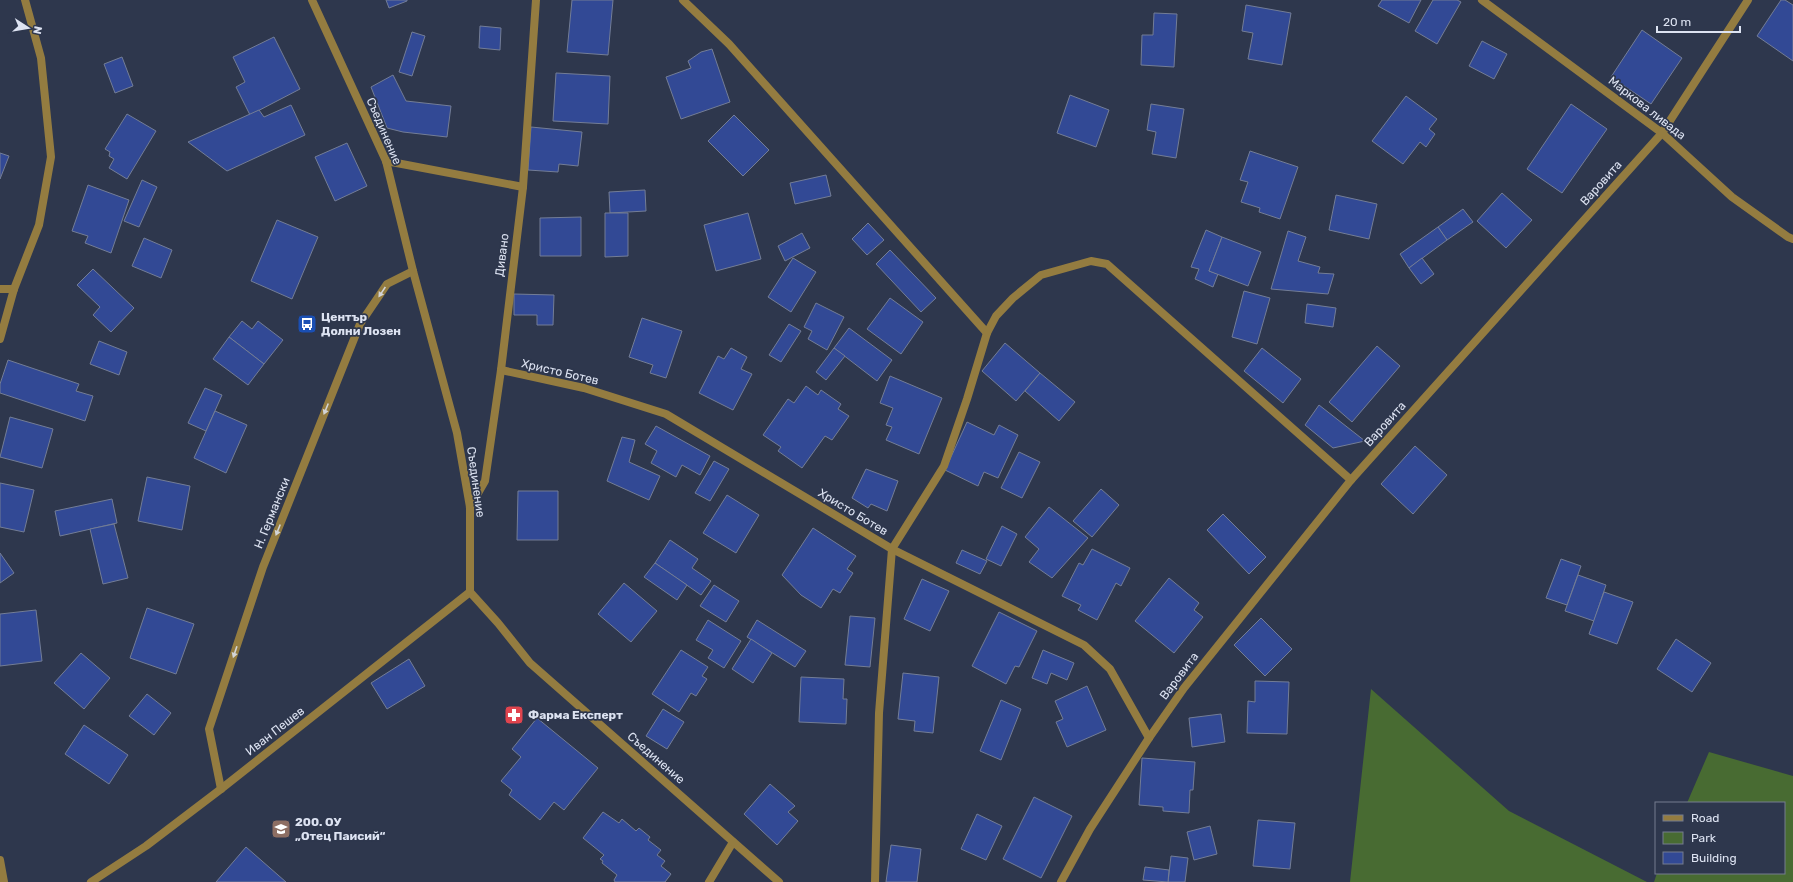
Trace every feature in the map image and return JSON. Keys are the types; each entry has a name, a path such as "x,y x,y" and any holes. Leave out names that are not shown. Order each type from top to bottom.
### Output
{"street":[{"path":"0,339 14,289 39,225 51,157 41,58 25,0"},
{"name":"Съединение","path":"312,0 386,161 413,271 457,433 470,507 470,592 498,622 530,663 779,882"},
{"name":"Дивано","path":"470,507 484,481 501,370 522,187 536,0"},
{"path":"683,0 729,44 987,333"},
{"name":"Маркова ливада","path":"1482,0 1662,133 1732,197 1793,239"},
{"name":"Варовита","path":"1061,882 1090,829 1148,738 1184,688 1351,480 1662,133 1748,0"},
{"path":"386,161 522,187"},
{"path":"875,882 879,713 892,549 944,466 968,399 987,333 996,316 1013,298 1041,276 1091,261 1107,264 1351,480"},
{"name":"Н. Германски","path":"221,789 209,729 263,567 360,324 387,284 413,271"},
{"path":"0,289 14,289"},
{"name":"Христо Ботев","path":"501,370 584,388 666,414 892,549 1084,645 1110,669 1148,738"},
{"name":"Иван Пешев","path":"91,882 146,846 221,789 470,592"},
{"path":"710,882 733,842"},
{"path":"0,860 4,882"}],"green space":[{"path":"1371,689 1509,811 1647,882 1350,882"},
{"path":"1709,752 1793,776 1793,882 1654,882 1657,874 1785,874 1785,802 1687,802"}],"building":[{"path":"386,0 407,0 407,1 389,8"},
{"path":"572,0 613,0 608,55 567,52"},
{"path":"1382,0 1421,0 1409,23 1378,6"},
{"path":"1433,0 1457,0 1461,2 1437,44 1415,31"},
{"path":"1781,0 1785,0 1793,5 1793,61 1757,36"},
{"path":"1246,5 1291,13 1282,65 1248,59 1253,33 1242,31"},
{"path":"1154,13 1177,14 1174,67 1141,65 1142,35 1153,35"},
{"path":"480,26 501,28 500,50 479,48"},
{"path":"1642,30 1682,58 1651,104 1611,77"},
{"path":"412,32 425,36 412,76 399,72"},
{"path":"274,37 300,89 250,115 236,87 245,82 233,57"},
{"path":"1482,41 1507,54 1494,79 1469,66"},
{"path":"712,49 730,102 681,119 666,77 691,68 688,61 701,52"},
{"path":"122,57 133,86 115,93 104,64"},
{"path":"556,73 610,76 608,124 553,121"},
{"path":"393,75 406,101 451,106 447,137 403,132 387,128 371,87"},
{"path":"1070,95 1109,110 1096,147 1057,133"},
{"path":"1406,96 1437,119 1429,129 1435,134 1426,147 1420,142 1403,164 1372,141"},
{"path":"1151,104 1184,109 1176,158 1152,154 1156,132 1147,130"},
{"path":"1571,104 1607,129 1562,193 1527,169"},
{"path":"291,105 305,135 227,171 188,142 259,110 264,117"},
{"path":"127,114 156,131 127,179 109,168 114,159 109,156 110,152 105,149"},
{"path":"734,115 769,150 743,176 708,141"},
{"path":"531,127 582,132 578,166 559,164 558,172 528,170"},
{"path":"347,143 367,186 335,201 315,157"},
{"path":"1250,151 1298,167 1280,219 1259,212 1260,208 1241,202 1248,182 1240,180"},
{"path":"0,153 9,156 0,179"},
{"path":"826,175 831,196 795,204 790,183"},
{"path":"142,180 157,187 139,227 124,221"},
{"path":"88,185 129,200 111,253 85,243 88,236 72,231"},
{"path":"645,190 646,211 610,213 609,192"},
{"path":"1502,193 1532,220 1506,248 1477,221"},
{"path":"1336,195 1377,204 1369,239 1329,230"},
{"path":"1463,209 1473,222 1447,240 1438,227"},
{"path":"605,213 628,213 628,256 605,257"},
{"path":"748,213 761,259 716,271 704,225"},
{"path":"581,217 581,256 540,256 540,218"},
{"path":"277,220 318,237 292,299 251,281"},
{"path":"868,223 884,240 867,255 852,239"},
{"path":"1438,227 1447,240 1409,268 1400,254"},
{"path":"1206,230 1222,237 1209,271 1218,274 1213,287 1195,279 1199,269 1191,267"},
{"path":"1288,231 1306,237 1298,261 1320,267 1318,273 1334,274 1328,294 1271,289"},
{"path":"802,233 810,248 785,261 778,246"},
{"path":"1222,237 1261,252 1248,286 1209,271"},
{"path":"144,238 172,250 161,278 132,266"},
{"path":"890,250 936,298 921,312 876,264"},
{"path":"793,258 816,272 791,312 768,297"},
{"path":"1422,258 1434,274 1421,284 1409,268"},
{"path":"93,269 134,308 111,332 93,315 100,307 77,285"},
{"path":"1244,291 1270,298 1257,344 1232,337"},
{"path":"514,294 554,295 553,325 537,325 537,315 514,315"},
{"path":"890,298 923,322 901,354 867,329"},
{"path":"816,303 844,317 827,350 808,339 812,331 804,327"},
{"path":"1307,304 1336,308 1333,327 1305,323"},
{"path":"642,318 682,331 666,378 650,373 653,365 629,357"},
{"path":"242,321 252,329 258,321 283,340 264,364 229,337"},
{"path":"789,324 801,331 781,362 769,355"},
{"path":"849,328 892,360 877,381 834,348"},
{"path":"229,337 264,364 248,385 213,359"},
{"path":"99,341 127,352 119,375 90,364"},
{"path":"1005,343 1040,373 1016,401 982,371"},
{"path":"1377,346 1400,366 1352,422 1329,402"},
{"path":"731,348 747,357 741,369 752,374 733,410 699,393 718,356 724,359"},
{"path":"834,348 845,356 826,380 816,372"},
{"path":"1262,348 1301,379 1283,403 1244,371"},
{"path":"8,360 79,384 76,391 93,396 85,421 0,393 0,384"},
{"path":"1040,373 1075,402 1059,421 1025,391"},
{"path":"890,376 942,398 919,454 886,440 892,427 886,425 893,408 880,403"},
{"path":"806,386 818,395 821,390 841,404 838,409 849,416 832,440 825,436 802,468 778,451 781,447 763,435 788,399 794,403"},
{"path":"205,388 222,395 206,431 188,423"},
{"path":"1319,405 1365,441 1333,448 1305,425"},
{"path":"215,411 247,425 226,473 194,458"},
{"path":"10,417 53,429 42,468 0,457"},
{"path":"967,422 994,435 999,425 1018,435 998,478 984,472 978,486 945,470"},
{"path":"656,426 710,456 700,475 682,465 676,477 651,463 657,451 645,444"},
{"path":"622,437 635,440 629,462 660,476 649,500 607,481"},
{"path":"1415,446 1447,475 1413,514 1381,484"},
{"path":"1019,452 1040,462 1022,498 1001,488"},
{"path":"714,461 729,469 710,501 695,493"},
{"path":"866,469 898,481 887,511 871,504 868,508 852,498"},
{"path":"147,477 190,486 182,530 138,521"},
{"path":"0,483 34,490 24,532 0,527"},
{"path":"1101,489 1119,505 1092,537 1073,521"},
{"path":"518,491 558,491 558,540 517,540"},
{"path":"727,495 759,515 736,553 703,533"},
{"path":"112,499 117,523 60,536 55,511"},
{"path":"1049,507 1088,538 1052,578 1029,562 1039,549 1025,537"},
{"path":"1223,514 1266,557 1249,574 1207,530"},
{"path":"114,524 128,578 103,584 90,529"},
{"path":"1002,526 1017,534 1001,566 986,559"},
{"path":"813,528 856,556 847,569 853,573 840,593 833,589 821,608 801,595 782,575"},
{"path":"670,540 698,559 692,568 711,581 701,595 655,563"},
{"path":"1092,549 1130,568 1121,586 1116,583 1097,620 1078,610 1081,605 1062,596 1079,563 1083,565"},
{"path":"962,550 987,561 980,574 956,563"},
{"path":"0,553 14,573 0,583"},
{"path":"1561,559 1581,566 1567,605 1546,598"},
{"path":"655,563 687,585 677,600 644,577"},
{"path":"1578,575 1606,585 1594,621 1565,611"},
{"path":"1169,578 1199,603 1194,610 1203,617 1174,653 1135,621"},
{"path":"922,579 949,591 930,631 904,619"},
{"path":"624,583 657,611 631,642 598,614"},
{"path":"714,585 739,601 726,622 700,606"},
{"path":"1604,592 1633,602 1617,644 1589,634"},
{"path":"147,608 194,624 176,674 130,658"},
{"path":"36,610 42,661 0,666 0,614"},
{"path":"999,612 1037,631 1019,667 1015,666 1006,684 972,666"},
{"path":"850,616 875,618 870,667 845,665"},
{"path":"1261,618 1292,649 1265,676 1234,645"},
{"path":"708,620 741,641 724,668 708,658 713,650 696,640"},
{"path":"757,620 806,651 795,667 747,637"},
{"path":"751,639 772,653 753,683 732,669"},
{"path":"1676,639 1711,663 1692,692 1657,669"},
{"path":"681,650 708,667 702,676 707,679 696,696 691,693 679,712 652,694"},
{"path":"1043,650 1074,663 1067,680 1051,673 1047,684 1032,678"},
{"path":"81,653 110,678 84,709 54,683"},
{"path":"409,659 425,686 387,709 371,683"},
{"path":"903,673 939,677 933,733 914,731 915,721 898,719"},
{"path":"801,677 844,679 843,699 847,699 846,724 799,722"},
{"path":"1255,681 1289,682 1287,734 1247,733 1248,701 1255,702"},
{"path":"1087,686 1106,730 1067,747 1056,722 1063,719 1055,701"},
{"path":"147,694 171,713 154,735 129,716"},
{"path":"1001,700 1021,709 1001,760 980,751"},
{"path":"663,709 684,722 667,749 646,736"},
{"path":"1221,714 1225,742 1192,747 1189,718"},
{"path":"537,718 598,768 564,810 554,802 540,820 509,795 512,790 501,781 521,757 512,749"},
{"path":"84,725 128,755 109,784 65,754"},
{"path":"1142,758 1195,762 1193,790 1190,790 1189,813 1163,811 1163,807 1139,805"},
{"path":"770,784 795,806 788,812 798,821 777,845 744,814"},
{"path":"1034,797 1072,816 1041,878 1003,859"},
{"path":"603,812 619,823 622,819 636,831 639,828 650,837 648,840 661,850 657,855 665,861 661,866 671,874 665,882 615,882 614,880 617,875 602,863 603,861 600,859 604,855 583,838"},
{"path":"977,814 1002,826 986,860 961,849"},
{"path":"1258,820 1295,823 1290,869 1253,866"},
{"path":"1210,826 1217,854 1194,860 1187,832"},
{"path":"891,845 921,849 917,882 886,882"},
{"path":"246,847 286,882 216,882"},
{"path":"1171,856 1188,858 1185,882 1168,882"},
{"path":"1145,867 1169,870 1168,882 1143,880"}],"place":[{"name":"Център Долни Лозен","path":"307,324"},
{"name":"Фарма Експерт","path":"514,715"},
{"name":"200. ОУ „Отец Паисий“","path":"281,829"}]}
